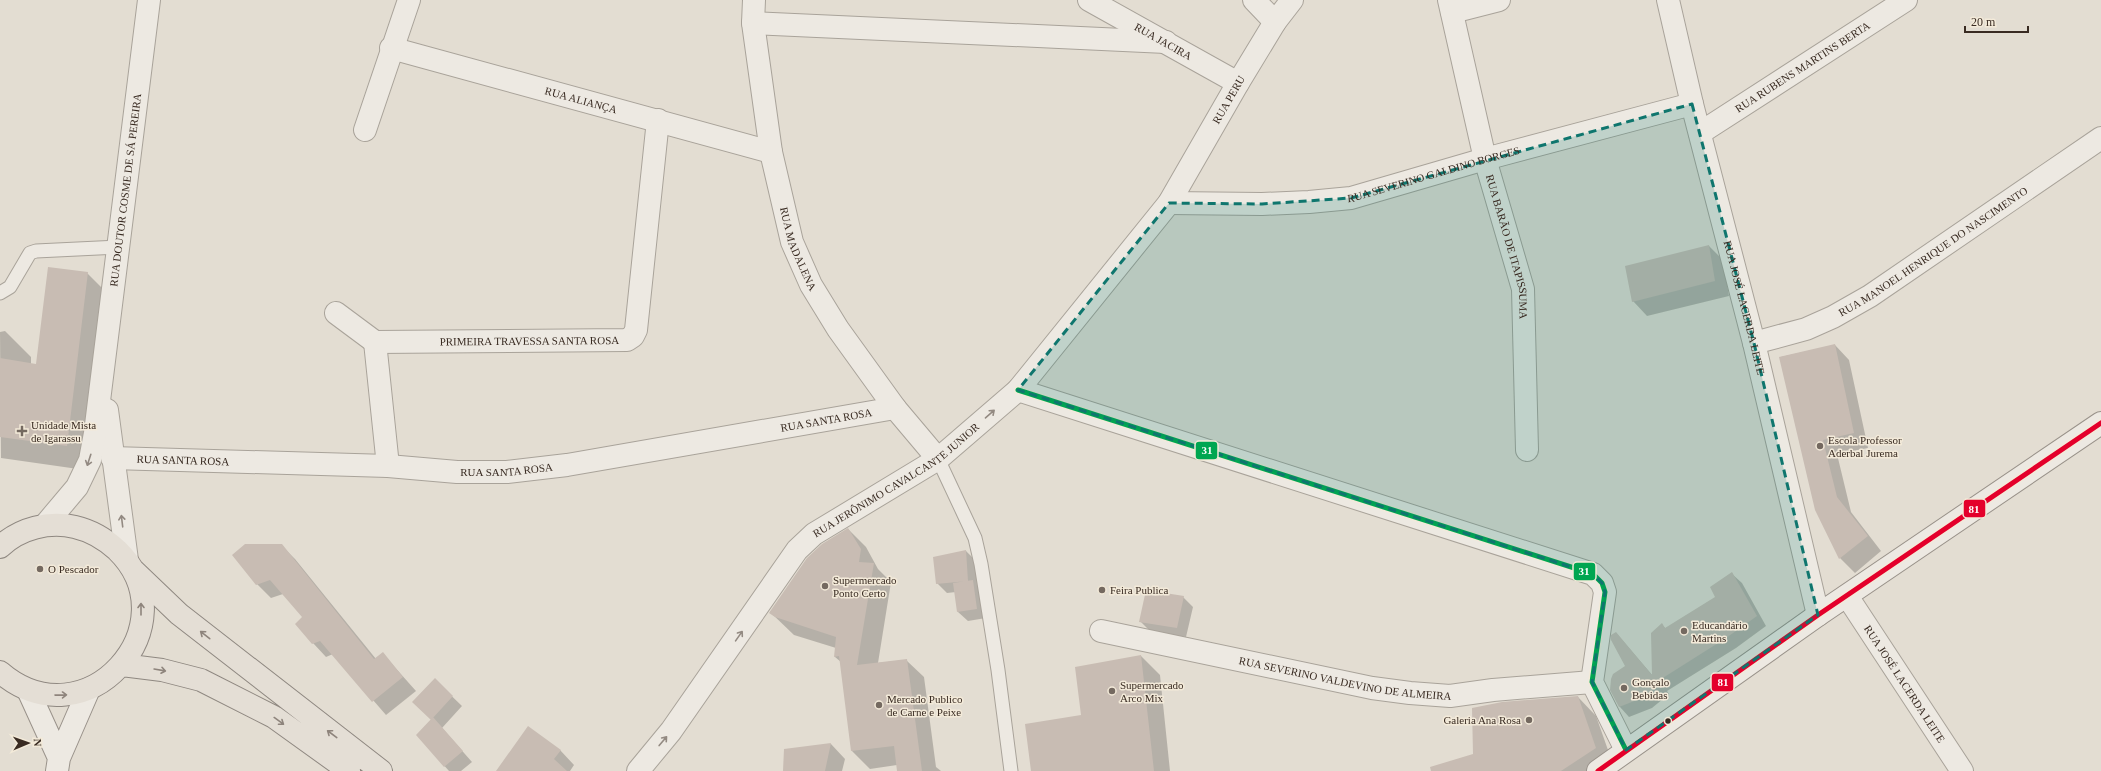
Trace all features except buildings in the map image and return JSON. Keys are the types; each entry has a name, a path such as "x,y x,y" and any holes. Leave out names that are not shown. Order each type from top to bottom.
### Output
{"main road":[{"path":"0,526 35,528 66,525 85,529 104,538 179,614 380,771"},
{"path":"0,547 7,540 35,528"},
{"path":"0,672 10,681 28,690 48,695 62,695 89,689 107,679 122,665 133,648 140,629 142,608 139,588 129,564"},
{"path":"122,665 162,670 200,680 274,717 349,771"}],"street":[{"name":"RUA DOUTOR COSME DE SÁ PEREIRA","path":"103,380 149,0"},
{"path":"365,130 391,48 409,0"},
{"name":"RUA MADALENA","path":"754,0 753,23 771,152 792,242 811,285 838,329 895,408 938,459"},
{"name":"RUA JACIRA","path":"1089,0 1238,83"},
{"path":"1254,0 1275,22"},
{"name":"RUA PERU","path":"1169,203 1238,83 1275,22 1292,0"},
{"path":"1450,6 1499,0"},
{"name":"RUA JOSÉ LACERDA LEITE","path":"1668,0 1692,104 1754,343 1818,615"},
{"name":"RUA RUBENS MARTINS BERTA","path":"1700,134 1906,0"},
{"name":"RUA BARÃO DE ITAPISSUMA","path":"1450,6 1485,159 1523,289 1527,450"},
{"path":"753,23 1166,42"},
{"name":"RUA ALIANÇA","path":"391,48 771,152"},
{"name":"RUA SEVERINO GALDINO BORGES","path":"1169,203 1262,204 1309,202 1350,198 1485,159 1692,104"},
{"name":"PRIMEIRA TRAVESSA SANTA ROSA","path":"375,342 627,340 633,336 636,330 658,120"},
{"name":"RUA MANOEL HENRIQUE DO NASCIMENTO","path":"1754,343 1806,329 1834,317 1870,296 2101,138"},
{"name":"RUA JERÔNIMO CAVALCANTE JUNIOR","path":"638,771 671,732 797,550 814,534 938,459 1018,390 1169,203"},
{"path":"336,313 375,342 388,466"},
{"path":"103,380 112,458 129,564"},
{"path":"35,528 77,487 90,460 103,380"},
{"path":"1018,390 1593,574 1602,583 1605,592 1592,682 1626,750"},
{"name":"RUA SANTA ROSA","path":"112,458 388,466 457,472 522,470 567,465 895,408"},
{"path":"1599,771 1626,750 1818,615 2101,423"},
{"name":"RUA JOSÉ LACERDA LEITE","path":"1847,596 1962,771"},
{"name":"RUA SEVERINO VALDEVINO DE ALMEIRA","path":"1100,632 1372,688 1410,693 1450,696 1493,690 1592,682"},
{"path":"58,765 89,689"},
{"path":"28,690 58,765"}],"lane":[{"path":"0,293 10,286 30,253 119,247"},
{"path":"938,459 975,538 981,564 998,670 1011,771"}],"highlighted area":[{"path":"1692,104 1754,343 1818,615 1626,750 1592,682 1605,592 1602,583 1593,574 1018,390 1169,203 1262,204 1351,198"}],"transit line":[{"name":"31","path":"1018,390 1593,574 1602,583 1605,592 1592,682 1626,750"},
{"name":"81","path":"1598,771 1818,615 2101,423"}],"place":[{"name":"Unidade Mista de Igarassu","path":"22,431"},
{"name":"Escola Professor Aderbal Jurema","path":"1820,446"},
{"name":"O Pescador","path":"40,569"},
{"name":"Supermercado Ponto Certo","path":"825,586"},
{"name":"Feira Publica","path":"1102,590"},
{"name":"Educandário Martins","path":"1684,631"},
{"name":"Gonçalo Bebidas","path":"1624,688"},
{"name":"Supermercado Arco Mix","path":"1112,691"},
{"name":"Mercado Publico de Carne e Peixe","path":"879,705"},
{"name":"Galeria Ana Rosa","path":"1529,720"}]}
